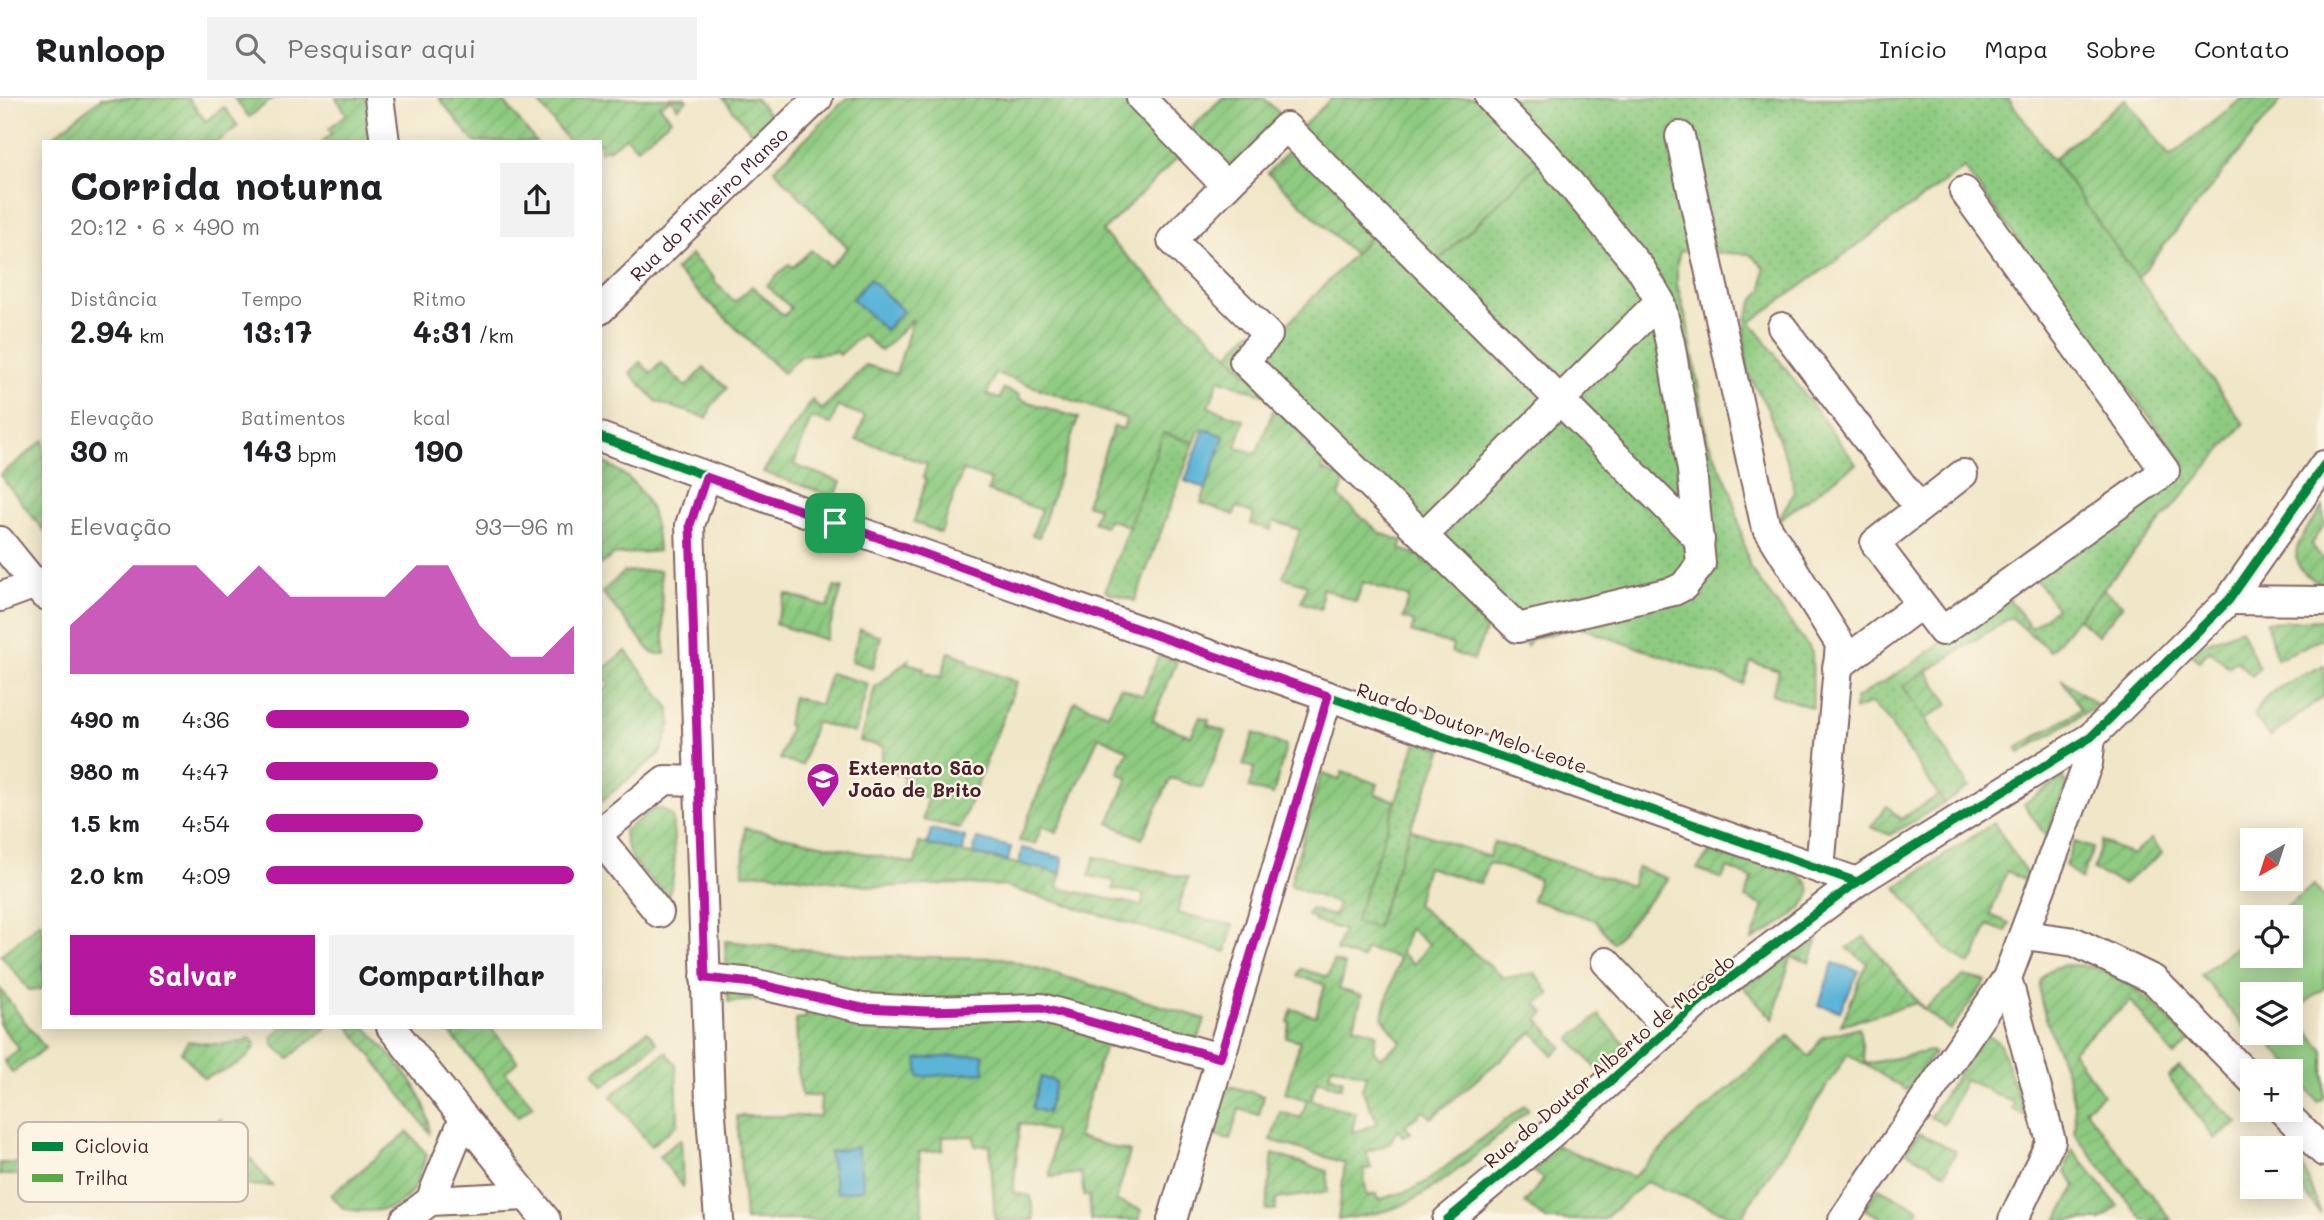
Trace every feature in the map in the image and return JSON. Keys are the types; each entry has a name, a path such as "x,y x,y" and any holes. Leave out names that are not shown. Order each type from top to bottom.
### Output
{"street":[{"path":"379,98 385,140"},
{"name":"Rua do Pinheiro Manso","path":"602,308 818,98"},
{"path":"1141,98 1226,186"},
{"path":"1490,98 1547,156 1641,269 1660,301 1692,470 1700,540 1701,564 1684,586 1674,591 1518,628 1244,361 1268,335 1172,240 1286,127 1700,540"},
{"path":"1680,136 1765,524 1840,644 1820,869"},
{"path":"1962,474 1875,543 1942,631 2165,471 1964,191"},
{"path":"1424,535 1660,301"},
{"path":"1782,327 1919,508"},
{"name":"Rua do Doutor Melo Leote","path":"602,439 1857,882"},
{"name":"Rua do Doutor Alberto de Macedo","path":"1447,1220 1552,1133 1711,993 1857,882 2091,737 2229,600 2324,465"},
{"path":"706,477 690,525 710,1102 719,1220"},
{"path":"0,541 41,587 0,597"},
{"path":"2229,600 2324,601"},
{"path":"1837,667 1921,604"},
{"path":"1172,1220 1328,696"},
{"path":"1843,1220 2007,978 2088,764 2091,737"},
{"path":"602,830 665,780 698,781"},
{"path":"602,842 659,913"},
{"path":"2025,935 2075,942 2154,980 2240,1068"},
{"path":"1606,962 1668,1029"},
{"path":"705,978 753,983 862,1008 926,1011 1041,1008 1220,1058"},
{"path":"2007,978 2051,1142 2013,1220"},
{"path":"393,1029 546,1220"},
{"path":"405,1220 430,1201 464,1118"},
{"path":"2294,1122 2324,1152"},
{"path":"430,1201 526,1196"}],"green space":[{"path":"101,98 188,98 206,121 224,107 238,126 220,140 50,139"},
{"path":"234,98 273,98 249,117"},
{"path":"336,98 371,98 378,140 324,140 332,133 329,128 347,114"},
{"path":"439,98 501,98 534,140 472,140"},
{"path":"535,98 685,98 687,100 678,108 671,99 660,106 671,119 637,148 626,137 608,150 606,147 602,150 602,140 567,140"},
{"path":"723,98 755,98 773,119 755,137"},
{"path":"847,98 1128,98 1183,152 1102,232 1274,399 1219,379 1209,407 1244,420 1236,447 1256,454 1277,401 1307,430 1303,442 1325,460 1322,470 1345,479 1339,497 1380,533 1403,541 1400,549 1424,557 1423,561 1433,565 1437,560 1492,613 1474,660 1451,652 1453,645 1411,632 1414,622 1403,618 1409,598 1363,582 1356,602 1322,588 1321,609 1301,602 1307,585 1283,577 1300,530 1274,521 1271,530 1251,524 1254,514 1237,507 1234,515 1201,503 1224,437 1200,429 1194,443 1163,433 1129,526 1108,519 1105,526 1093,522 1098,508 1086,504 1114,426 1123,429 1126,419 995,373 987,395 1000,399 1003,389 1020,395 1019,399 1078,418 1039,537 1032,535 1041,510 988,491 991,480 963,470 941,533 914,522 926,480 923,478 927,464 903,456 903,453 856,440 865,416 838,406 831,424 811,418 794,465 841,482 835,497 763,472 812,400 822,410 866,365 896,374 913,319 881,351 862,334 840,355 836,352 800,356 783,373 675,270 691,255 735,302 752,286 784,316 791,308 767,286 789,264 793,267 811,250 830,266 848,248 774,169"},
{"path":"1222,98 1264,98 1282,116 1227,173 1187,132"},
{"path":"1332,98 1479,98 1541,161 1432,267 1299,130"},
{"path":"1479,98 2008,98 2244,424 2050,651 2011,617 1904,686 1969,787 1944,803 1887,719 1871,703 1855,710 1855,699 1912,664 2006,595 2031,628 2057,608 2032,574 2184,463 1964,168 1751,322 1856,464 1777,521 1794,493 1791,473 1767,407 1748,374 1744,339 1747,316 1763,289 1764,267 1749,254 1680,251 1677,284 1688,326 1707,438 1731,491 1750,568 1812,652 1813,708 1772,694 1779,671 1751,662 1743,684 1578,627 1532,639 1527,646 1229,355 1250,332 1281,331 1378,229 1432,266 1499,203"},
{"path":"2243,98 2283,98 2138,278 2053,159 2125,99 2170,156"},
{"path":"1294,145 1368,216 1361,224 1372,235 1354,254 1268,173"},
{"path":"640,362 651,373 661,363 686,387 704,368 727,388 711,407 707,418 657,402 630,373"},
{"path":"1163,432 1194,443 1135,601 1105,591"},
{"path":"42,442 42,528 0,475"},
{"path":"602,462 626,477 644,496 657,535 658,551 614,555 602,564"},
{"path":"2323,507 2324,525 2311,544 2324,561 2324,585 2309,577 2296,559 2301,539"},
{"path":"660,570 665,654 653,654 602,592 624,572"},
{"path":"834,587 842,588 826,640 775,624 786,594 828,607"},
{"path":"2103,589 2123,605 2098,635 2078,619"},
{"path":"2324,620 2324,638 2277,659 2266,622"},
{"path":"860,629 881,636 873,668 851,661"},
{"path":"2241,629 2259,668 2252,676 2236,660 2229,667 2209,650 2200,661 2191,654 2203,644"},
{"path":"626,651 669,708 671,724 660,754 602,800 602,691 609,686 602,670"},
{"path":"949,652 968,659 967,663 1017,682 960,828 923,820 928,798 901,791 904,776 879,769 884,747 860,741 875,687 908,660 907,663 924,668 923,672 941,677"},
{"path":"1159,655 1177,661 1152,721 1191,736 1200,717 1209,720 1208,725 1226,732 1202,788 1171,778 1142,839 1109,823 1128,778 1118,773 1128,750 1099,736 1057,832 1042,826 1035,844 1019,841 1075,701 1108,714 1120,687 1143,696"},
{"path":"2324,665 2324,696 2270,737 2254,716 2265,698 2283,685"},
{"path":"1927,671 1949,704 1925,719 1903,686"},
{"path":"830,673 868,684 855,733 815,722 802,765 780,759 790,727 787,725 793,697 820,705"},
{"path":"2061,678 2097,705 2020,753 2017,748 2081,709"},
{"path":"1254,733 1286,746 1273,795 1249,788 1254,768 1243,765"},
{"path":"1417,740 1443,749 1410,829 1376,929 1354,922"},
{"path":"1342,772 1378,784 1375,794 1396,801 1355,922 1376,928 1410,829 1489,857 1494,842 1631,886 1638,867 1668,879 1613,943 1595,920 1532,900 1539,879 1488,863 1481,884 1427,867 1416,904 1504,978 1535,973 1550,994 1536,1004 1545,1013 1538,1019 1562,1047 1553,1055 1533,1032 1431,1118 1425,1111 1405,1125 1411,1133 1403,1137 1398,1129 1389,1144 1366,1152 1371,1168 1363,1170 1367,1196 1376,1194 1378,1200 1411,1190 1426,1182 1525,1105 1529,1110 1451,1175 1418,1197 1387,1211 1338,1220 1345,1163 1271,1140 1280,1112 1301,1118 1307,1100 1285,1093 1300,1041 1286,1037 1290,1023 1288,1022 1292,1009 1316,1016 1325,985 1298,976 1301,969 1328,977 1333,961 1345,965 1339,989 1362,996 1354,1026 1377,1033 1373,1049 1380,1058 1401,1042 1382,1017 1399,958 1366,949 1362,959 1336,951 1343,930 1314,921 1314,917 1307,916 1309,909 1334,916 1338,904 1290,885 1321,773 1339,780","holes":["1409,928 1429,944 1414,964 1401,953","1332,1065 1366,1075 1362,1090 1378,1123 1352,1133 1356,1113 1311,1100 1317,1080 1341,1088 1343,1080 1329,1075"]},
{"path":"2063,777 2068,784 2046,837 2024,804"},
{"path":"1939,795 1944,803 1890,835 1871,827 1887,806 1900,819"},
{"path":"652,809 662,809 672,816 674,867 668,896 639,868 625,842 624,831"},
{"path":"1994,823 2029,877 2026,882 2007,871 1990,915 2010,923 2006,932 1988,925 1975,957 1969,964 1945,948 1896,887"},
{"path":"745,828 915,864 919,843 1061,873 1058,888 1142,906 1143,894 1113,889 1114,881 1089,876 1095,857 1188,878 1177,913 1233,925 1226,952 1003,886 960,884 876,887 770,873 743,874"},
{"path":"2151,839 2162,853 2123,884 2093,870 2102,841 2132,855"},
{"path":"2074,842 2093,848 2081,880 2065,865"},
{"path":"1714,846 1799,875 1808,884 1810,894 1805,903 1785,921 1752,940 1764,906 1745,898 1752,878 1727,868 1722,879 1697,869"},
{"path":"2314,885 2324,898 2324,988 2303,1005 2303,982 2240,982 2240,1023 2201,975 2240,944 2240,968 2303,968 2303,905 2289,905"},
{"path":"40,922 42,989 29,990 1,955"},
{"path":"1864,937 1924,1009 1964,976 1986,981 1950,1030 1916,1003 1841,1025 1867,963 1847,948"},
{"path":"1818,938 1810,962 1791,957 1773,1019 1742,986 1785,956"},
{"path":"725,941 869,956 1003,958 1205,1019 1197,1044 1108,1035 1077,1137 1130,1152 1116,1201 1142,1210 1139,1220 1091,1220 1089,1196 1084,1196 1081,1173 1050,1177 1054,1132 1020,1123 1013,1193 1031,1196 1034,1220 995,1220 990,1145 975,1146 974,1136 943,1137 943,1150 919,1152 923,1220 745,1220 737,1116 820,1116 821,1096 802,1096 798,1076 796,1019 806,1018 805,997 728,1002"},
{"path":"2064,965 2091,967 2120,978 2145,997 2190,1041 2174,1056 2131,1001 2072,1051 2103,1094 2085,1109 2171,1220 2143,1220 2074,1133 2071,1092 2044,1011 2040,989 2041,980 2046,973"},
{"path":"0,989 45,1048 12,1073 4,1061 19,1049 0,1025"},
{"path":"1599,1015 1627,1047 1599,1071 1570,1039"},
{"path":"2303,1024 2324,1051 2324,1098 2318,1102 2303,1083 2303,1059 2284,1059 2272,1045 2303,1045"},
{"path":"1859,1027 1865,1064 1930,1051 1934,1053 1906,1090 1848,1054 1740,1219 1646,1182 1603,1220 1546,1220 1525,1203 1543,1179 1526,1165 1550,1143 1633,1177 1688,1124 1789,1036 1809,1057 1822,1037"},
{"path":"280,1029 325,1029 289,1058 274,1046 272,1037"},
{"path":"351,1029 368,1029 408,1076 423,1103 430,1133"},
{"path":"447,1029 492,1029 518,1061 505,1072 533,1105 518,1117"},
{"path":"647,1031 657,1043 603,1086 593,1073"},
{"path":"1985,1036 1995,1039 2000,1045 2026,1116 2012,1109 2014,1103 1965,1079 1944,1124 1930,1117 1980,1040"},
{"path":"250,1038 255,1043 248,1056 226,1070 204,1078 181,1052 188,1041 227,1044"},
{"path":"666,1052 676,1065 678,1124 651,1146 611,1096"},
{"path":"2179,1067 2238,1123 2215,1139 2168,1077"},
{"path":"1226,1085 1264,1096 1259,1115 1239,1109 1230,1140 1211,1135"},
{"path":"408,1132 426,1154 415,1185 408,1196 400,1203 377,1211 344,1209 331,1195"},
{"path":"1919,1133 1956,1151 1945,1173 1905,1151"},
{"path":"681,1139 683,1187 659,1156"},
{"path":"2072,1149 2118,1206 2101,1220 2057,1220 2076,1185 2065,1172"},
{"path":"1273,1154 1327,1171 1328,1192 1276,1199 1276,1210 1266,1210"},
{"path":"248,1155 272,1186 248,1185"},
{"path":"0,1163 18,1163 18,1175 0,1175"},
{"path":"2303,1167 2321,1214 2303,1191"},
{"path":"1878,1188 1919,1209 1913,1220 1886,1220 1864,1209"}],"water":[{"path":"870,279 903,311 885,330 852,299"},
{"path":"1204,429 1224,436 1206,489 1185,481"},
{"path":"931,829 965,837 963,852 927,845"},
{"path":"977,839 1011,847 1008,861 973,854"},
{"path":"1022,848 1063,858 1061,873 1019,864"},
{"path":"1833,963 1859,971 1840,1011 1819,1005"},
{"path":"983,1054 984,1072 919,1077 917,1059"},
{"path":"1041,1077 1056,1082 1047,1113 1032,1108"},
{"path":"857,1147 864,1189 837,1193 829,1152"}],"marked path":[{"path":"705,978 753,983 862,1008 927,1011 1041,1008 1220,1058"}],"cycle path":[{"path":"602,438 835,523 1857,882"},
{"path":"1447,1220 1552,1133 1700,1001 1857,882 2091,737 2229,600 2324,465"}],"place":[{"name":"Externato São João de Brito","path":"823,809"}],"route":[{"path":"706,477 835,523 1328,696 1220,1058 1041,1008 926,1011 862,1008 753,983 705,978 690,525 706,477"}]}
